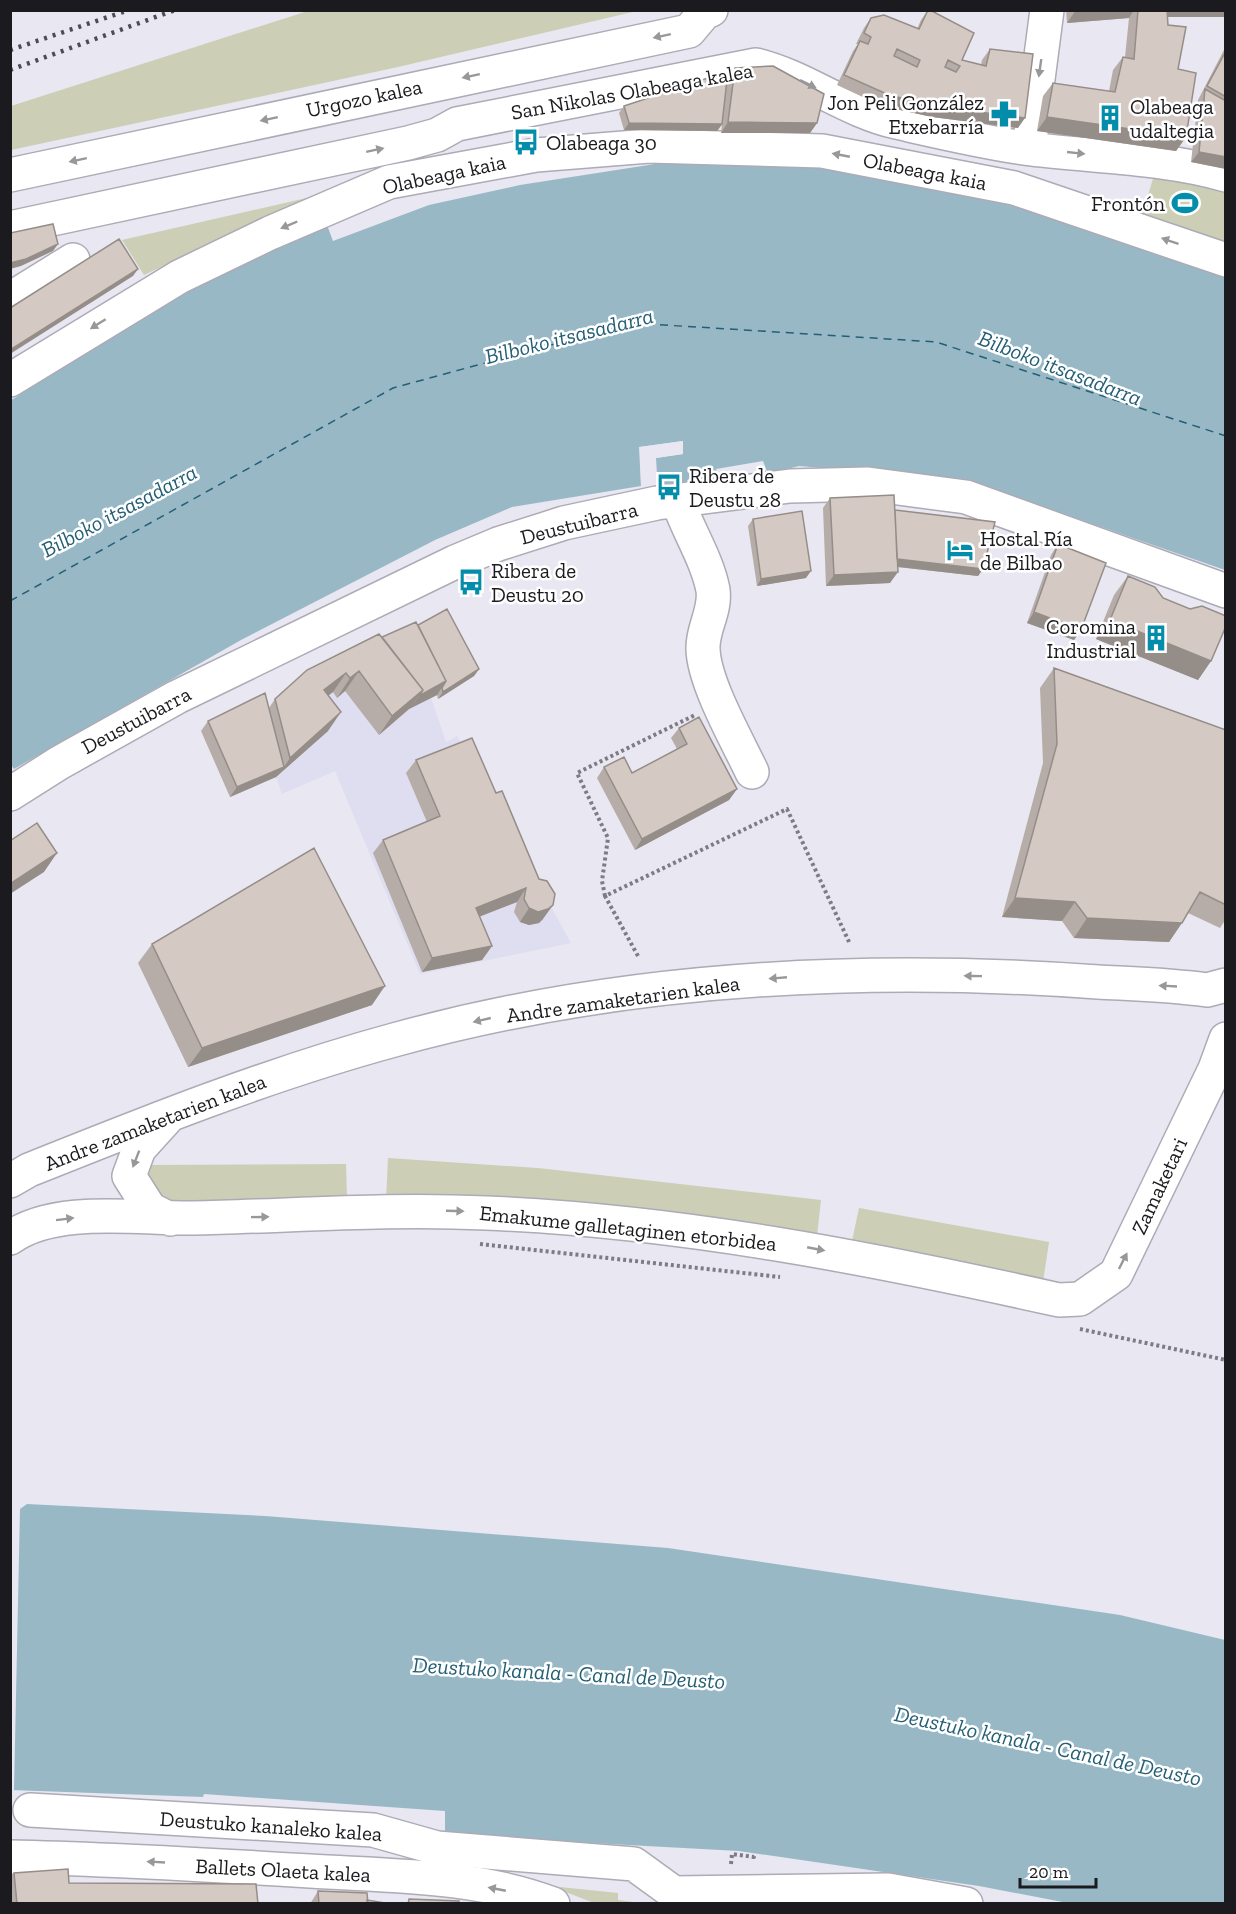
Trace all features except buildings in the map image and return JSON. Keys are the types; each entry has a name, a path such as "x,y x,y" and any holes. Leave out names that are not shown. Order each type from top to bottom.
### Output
{"street":[{"name":"Urgozo kalea","path":"10,175 689,31 705,12 711,10"},
{"path":"1029,148 1047,10"},
{"name":"San Nikolas Olabeaga kalea","path":"10,228 408,143 437,135 457,124 756,65 779,70 852,106 892,122 1029,148 1193,166 1226,175"},
{"name":"Olabeaga kaia","path":"10,380 179,277 270,233 389,182 536,155 649,146 822,151 1014,188 1226,260"},
{"name":"San Nikolas Olabeaga kalea","path":"71,214 115,224 361,174 389,182"},
{"path":"10,299 73,260"},
{"name":"Deustuibarra","path":"10,794 69,757 177,697 455,562 498,544 564,523 678,501 790,486 868,484 966,497 1226,591"},
{"path":"678,501 709,574 713,593 703,648 706,669 752,772"},
{"name":"Andre zamaketarien kalea","path":"10,1181 29,1170 171,1113 279,1075 395,1039 582,1000 673,988 862,973 1035,977 1216,987"},
{"name":"Zamaketari","path":"1079,1314 1116,1274 1222,1048 1216,987"},
{"path":"170,1219 150,1209 129,1176 139,1149 171,1113"},
{"name":"Emakume galletaginen etorbidea","path":"10,1238 42,1224 66,1218 170,1219 428,1210 582,1221 801,1246 1059,1300 1079,1314"},
{"name":"Deustuko kanaleko kalea","path":"30,1810 373,1830 437,1848 634,1864 674,1893 888,1890 966,1904"},
{"name":"Ballets Olaeta kalea","path":"10,1857 185,1864 457,1881 510,1891 553,1904"}],"path":[{"path":"638,956 604,896 602,880 608,838 577,773 720,702"},
{"path":"604,896 787,809 850,944"},
{"path":"469,1243 784,1277"},
{"path":"1079,1314 1226,1360"},
{"path":"732,1854 754,1857 754,1854"}],"shaded area":[{"path":"331,670 379,735 409,709 431,698 446,742 457,736 571,943 420,974 335,771 282,794 276,777 328,731 293,689"}],"green space":[{"path":"311,10 637,11 398,67 11,150 11,106"},
{"name":"Frontón","path":"1180,174 1225,191 1225,245 1142,216 1154,175"},
{"path":"311,197 144,275 122,240"},
{"path":"388,1158 538,1168 821,1200 817,1236 386,1201"},
{"path":"346,1164 347,1198 172,1203 151,1199 142,1165"},
{"path":"859,1208 1049,1242 1043,1282 852,1241"},
{"path":"550,1886 618,1893 618,1900 641,1903 594,1903"}],"water":[{"name":"Bilboko itsasadarra","path":"694,162 810,165 1013,198 1225,274 1225,570 1012,496 924,477 799,466 768,474 763,461 716,469 718,478 657,485 656,458 683,454 683,441 640,447 641,486 512,507 435,540 241,640 14,769 10,764 10,401 136,319 210,279 327,225 333,241 429,205 520,185 655,164"},
{"name":"Deustuko kanala - Canal de Deusto","path":"27,1504 265,1516 668,1548 1120,1615 1225,1640 1225,1903 1068,1903 979,1886 739,1851 445,1835 445,1811 204,1794 203,1797 11,1790 11,1509 20,1509"}],"pier":[{"path":"683,441 683,454 656,458 657,485 654,485 654,456 680,452 680,445 642,449 644,486 641,486 639,447"},
{"path":"11,1509 20,1509 14,1790 10,1790"}],"ferry route":[{"path":"10,601 393,388 632,323 936,342 1226,436"}],"railway":[{"path":"10,50 129,10"},
{"path":"10,70 175,10"}],"place":[{"name":"Jon Peli González Etxebarría","path":"1004,114"},
{"name":"Olabeaga udaltegia","path":"1110,118"},
{"name":"Olabeaga 30","path":"526,142"},
{"name":"Frontón","path":"1185,203"},
{"name":"Ribera de Deustu 28","path":"669,487"},
{"name":"Hostal Ría de Bilbao","path":"960,550"},
{"name":"Ribera de Deustu 20","path":"471,582"},
{"name":"Coromina Industrial","path":"1156,638"}]}
